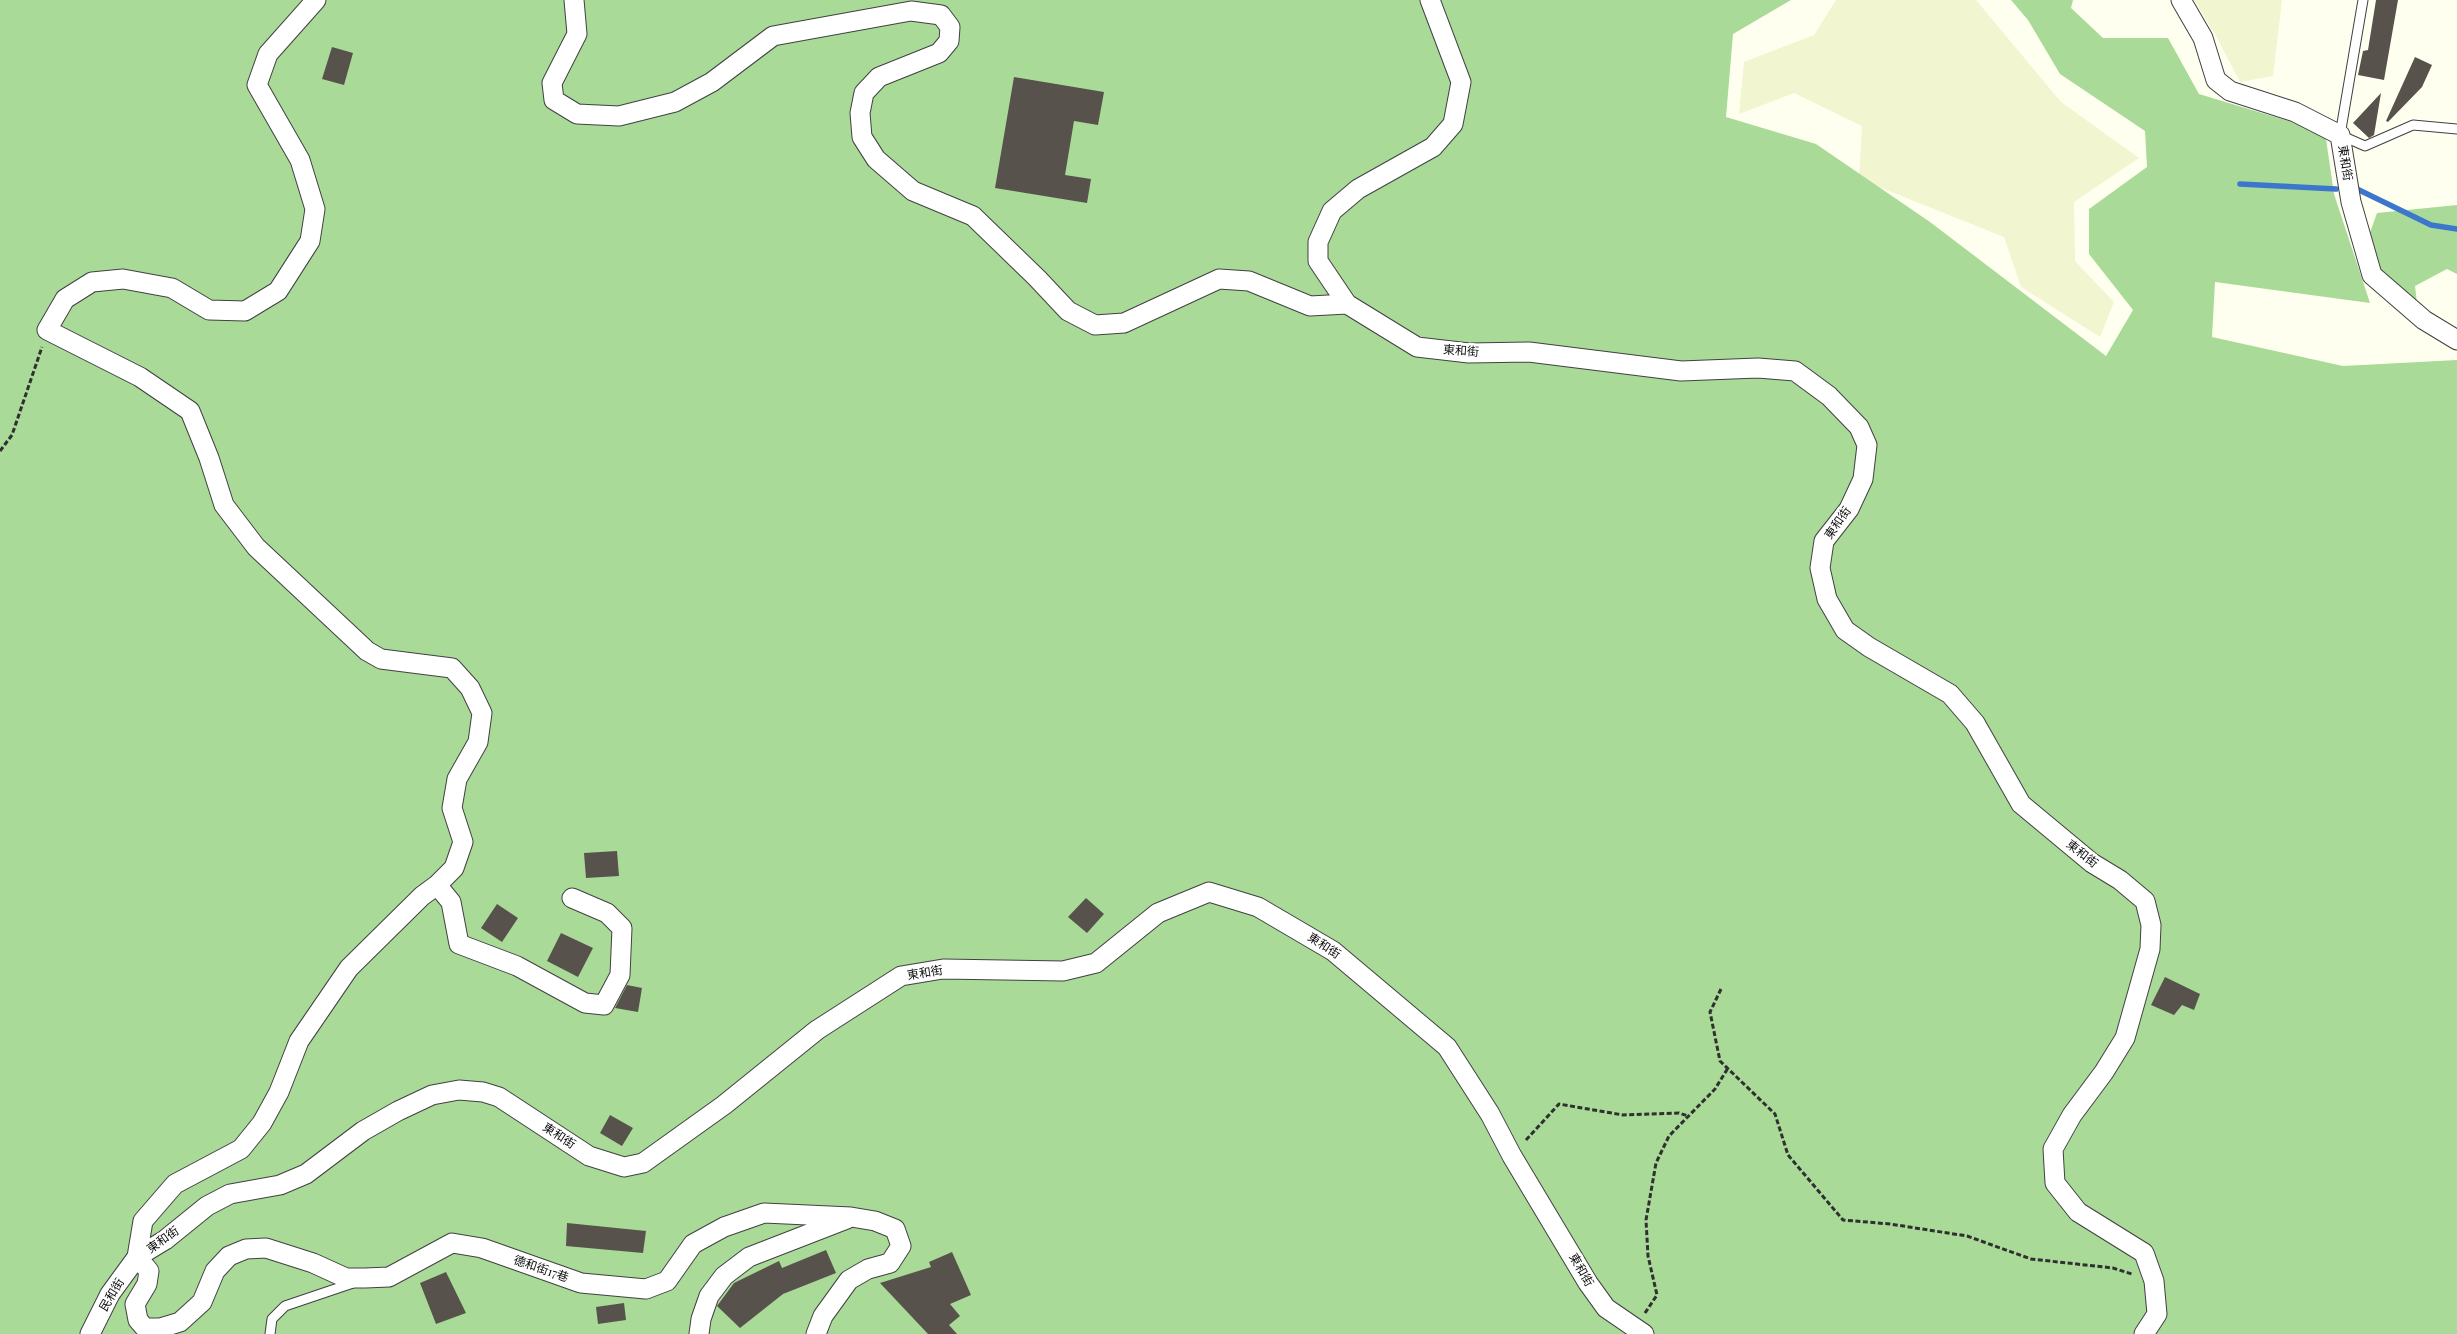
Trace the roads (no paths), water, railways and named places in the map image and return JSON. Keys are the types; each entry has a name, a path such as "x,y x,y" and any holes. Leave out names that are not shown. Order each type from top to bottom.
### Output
{"street":[{"path":"137,1257 143,1221 175,1184 241,1149 262,1123 279,1092 299,1040 349,968 422,896 437,885 454,868 464,842 452,808 458,779 478,742 482,713 470,688 452,668 381,659 367,652 256,547 224,505 210,458 190,411 131,373 47,330 65,299 92,282 123,278 172,288 210,310 244,311 278,291 310,241 316,210 300,160 257,85 268,54 316,0"},
{"path":"574,0 577,34 561,69 552,83 554,100 577,114 619,116 675,102 712,82 773,36 911,11 942,15 950,27 949,41 939,53 879,77 864,93 860,113 862,137 876,159 913,191 973,216 1068,311 1095,324 1124,322 1219,279 1249,281 1310,306 1347,304"},
{"name":"東和街","path":"1430,0 1461,82 1453,124 1433,147 1358,190 1332,211 1318,242 1318,261 1347,304 1417,347 1469,353 1529,352 1681,371 1758,368 1795,371 1829,396 1858,427 1867,445 1863,479 1849,509 1824,541 1820,568 1827,599 1845,630 1950,694 1975,723 2021,804 2092,863 2120,880 2145,901 2151,924 2150,948 2125,1038 2104,1072 2072,1115 2053,1149 2055,1183 2078,1212 2144,1254 2154,1281 2156,1314 2144,1334"},
{"name":"東和街","path":"2181,0 2203,38 2216,80 2230,90 2295,112 2340,135 2352,202 2372,274 2424,320 2457,340"},
{"path":"437,885 451,902 459,944 517,966 585,1003 604,1005 620,975 622,928 607,913 572,898"},
{"name":"東和街","path":"137,1257 165,1240 207,1206 230,1194 280,1185 306,1174 363,1131 398,1111 432,1095 459,1090 483,1092 499,1097 589,1156 624,1167 643,1164 724,1105 816,1030 901,976 943,969 1063,970 1096,963 1158,913 1209,892 1258,907 1334,950 1447,1047 1490,1114 1512,1156 1606,1308 1640,1331"},
{"name":"德和街17巷","path":"137,1257 149,1271 147,1284 136,1304 138,1320 145,1328 160,1328 180,1322 202,1302 215,1271 229,1256 246,1249 266,1248 313,1263 346,1278 365,1278 390,1277 452,1243 482,1248 581,1283 646,1289 667,1281 694,1244 724,1227 764,1213 851,1217 875,1221 895,1229 901,1246 890,1263 868,1269 850,1280 822,1316 816,1334"},
{"path":"699,1334 701,1318 709,1296 724,1276 749,1257 794,1241 851,1217"},
{"name":"民和街","path":"90,1334 110,1294 137,1257"}],"lane":[{"path":"2363,0 2340,135 2365,146 2413,125 2457,129"},
{"path":"270,1334 272,1319 285,1306 365,1278"}],"waterway":[{"path":"2240,184 2336,189"},
{"path":"2357,189 2431,225 2457,229"}]}
